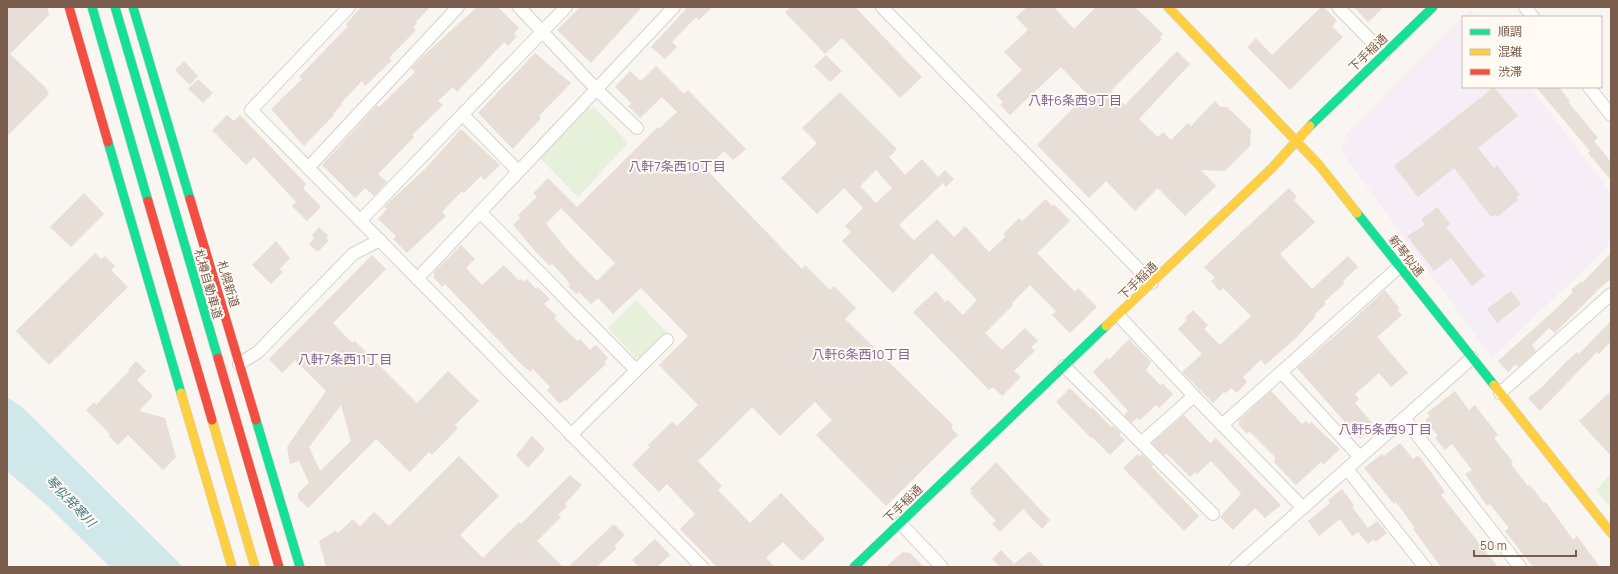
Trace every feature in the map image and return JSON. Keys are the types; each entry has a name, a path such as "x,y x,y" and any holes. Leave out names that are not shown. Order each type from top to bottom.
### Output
{"main road":[{"path":"69,7 232,567"},
{"path":"92,7 255,567"},
{"name":"札樽自動車道","path":"114,7 279,567"},
{"name":"札幌新道","path":"133,7 300,567"},
{"name":"新琴似通","path":"1168,7 1319,165 1611,533"},
{"name":"下手稲通","path":"854,567 1064,366 1119,316 1273,167 1296,140 1433,7"}],"street":[{"path":"349,7 251,110 702,567"},
{"path":"308,168 458,7"},
{"path":"519,7 597,90 636,128"},
{"path":"360,221 566,7"},
{"path":"417,279 674,7"},
{"path":"882,7 1152,284"},
{"path":"1338,7 1384,54"},
{"path":"1525,7 1532,16"},
{"path":"1590,88 1611,115"},
{"path":"462,115 518,171"},
{"path":"480,212 636,370"},
{"path":"239,364 258,352 353,254 380,240"},
{"path":"1222,425 1399,267"},
{"path":"1500,393 1611,294"},
{"path":"1119,316 1194,396 1303,508"},
{"path":"571,435 667,340"},
{"path":"1236,567 1472,358"},
{"path":"1064,366 1213,514"},
{"path":"1281,372 1360,457"},
{"path":"1142,442 1194,396"},
{"path":"1404,418 1520,567"},
{"path":"1347,469 1425,567"},
{"path":"900,524 942,567"}],"shaded area":[{"path":"1470,9 1475,16 1463,16"},
{"path":"1462,17 1462,88 1531,88 1611,193 1611,243 1492,358 1341,151 1347,133"}],"green space":[{"path":"589,107 595,108 628,143 578,197 540,158"},
{"path":"636,300 667,333 642,356 636,358 608,328"},
{"path":"1611,474 1611,508 1596,490"}],"water":[{"name":"琴似発寒川","path":"7,397 23,408 183,567 110,567 47,505 7,471"}],"building":[{"path":"7,7 47,7 49,15 10,54 45,87 49,94 7,136"},
{"path":"361,7 430,7 416,22 417,23 413,28 416,30 389,58 392,60 365,86 362,81 341,103 342,104 333,114 334,115 304,146 271,109 302,79 299,77 348,26 346,24"},
{"path":"477,7 498,7 519,28 514,34 517,36 508,46 504,42 457,92 453,87 438,101 443,105 412,135 414,137 378,174 387,182 374,196 365,188 355,198 322,165 377,105 379,107 415,72 411,68"},
{"path":"580,7 642,7 591,63 557,30"},
{"path":"683,7 712,7 699,20 696,17 672,42 677,47 665,59 651,47 686,9"},
{"path":"791,7 855,7 922,77 900,98 842,38 825,54 785,12"},
{"path":"1027,7 1054,7 1074,29 1096,7 1135,7 1163,34 1160,37 1162,39 1111,91 1125,105 1177,51 1190,64 1139,119 1158,137 1163,132 1171,140 1188,123 1191,126 1215,101 1221,107 1227,107 1251,130 1250,146 1225,171 1201,170 1216,186 1185,216 1158,188 1135,211 1106,181 1089,198 1037,145 1087,94 1061,67 1010,115 1000,105 1003,102 996,95 1022,70 1004,52 1028,30 1016,17"},
{"path":"1321,7 1324,7 1337,21 1332,26 1343,37 1290,90 1247,47 1256,38 1272,55"},
{"path":"1354,7 1384,7 1368,22"},
{"path":"535,53 571,83 539,116 541,118 513,149 478,113"},
{"path":"826,55 842,71 830,82 814,66"},
{"path":"184,61 198,76 190,85 175,70"},
{"path":"656,66 684,94 688,90 746,149 733,160 724,151 706,169 802,269 805,265 830,290 834,286 856,308 845,319 953,425 951,428 958,435 886,506 816,435 832,420 815,402 780,436 752,407 698,461 722,486 718,490 750,523 781,493 825,539 802,561 783,542 766,558 775,567 717,567 680,529 695,514 667,484 659,492 632,465 650,447 648,445 672,422 677,426 698,405 659,365 688,336 641,288 613,314 598,298 591,304 579,292 576,294 568,286 570,285 568,281 552,264 550,266 536,252 513,225 520,218 518,215 537,197 533,193 548,178 577,207 658,127 659,129 677,112 662,97 640,118 628,106 631,103 615,87 630,71 641,81","holes":["561,208 615,263 597,281 567,250 546,224"]},
{"path":"198,79 213,93 203,103 188,89"},
{"path":"1493,88 1495,88 1518,116 1478,148 1494,168 1497,165 1520,195 1516,197 1518,200 1497,217 1495,215 1491,217 1454,168 1418,197 1394,166"},
{"path":"1537,88 1560,88 1570,101 1568,102 1598,138 1594,141 1611,162 1611,180 1588,153 1590,151"},
{"path":"840,92 897,149 889,157 905,175 922,159 938,177 945,170 954,179 946,187 943,183 899,225 914,240 937,219 954,237 965,226 989,252 1006,236 1003,234 1019,218 1022,221 1046,199 1052,206 1054,204 1070,221 1037,253 1075,292 1078,288 1097,307 1070,333 1052,315 1056,311 1030,285 1012,303 1013,305 985,333 1002,350 1025,328 1038,341 1031,347 1035,351 1014,371 1021,377 1002,396 993,387 989,390 913,312 936,291 945,302 948,300 963,315 977,300 932,253 893,293 842,241 851,232 845,226 863,208 844,188 817,214 781,178 817,143 802,128","holes":["876,170 892,188 876,203 860,186"]},
{"path":"227,115 234,121 240,115 306,184 303,188 321,207 307,221 292,206 296,202 254,157 246,165 212,130"},
{"path":"461,129 500,165 484,180 481,176 464,193 462,191 442,212 446,216 407,253 393,239 396,236 378,219 387,209 384,207 425,169"},
{"path":"1289,188 1297,197 1294,200 1315,222 1280,254 1312,289 1348,256 1358,267 1343,281 1345,283 1324,302 1326,304 1314,315 1316,316 1294,340 1265,365 1261,360 1243,377 1247,382 1237,393 1231,388 1226,393 1224,392 1213,403 1182,372 1202,354 1178,329 1187,320 1185,318 1193,310 1208,325 1204,329 1220,345 1251,316 1223,288 1220,291 1211,281 1215,278 1204,267"},
{"path":"84,193 104,214 71,247 50,227"},
{"path":"1437,207 1450,224 1446,227 1485,276 1472,286 1451,258 1434,271 1407,236 1425,225 1421,220"},
{"path":"319,227 328,235 326,238 329,240 318,252 309,244 314,238 312,235"},
{"path":"276,241 290,258 280,269 283,272 271,284 252,265"},
{"path":"461,245 475,259 466,268 482,285 504,265 519,281 521,279 524,282 527,279 536,289 538,287 550,299 544,304 557,316 554,318 573,337 578,341 580,339 590,350 596,345 608,358 604,362 606,364 566,401 564,400 560,404 547,390 550,387 533,369 530,372 518,361 445,284 442,287 433,277 435,275 433,273"},
{"path":"95,253 101,259 105,256 115,266 111,270 128,287 49,365 16,331"},
{"path":"1611,253 1611,279 1555,333 1549,328 1532,345 1536,351 1518,367 1516,364 1508,372 1498,361 1558,307 1573,292 1571,290 1581,282 1582,283"},
{"path":"372,255 386,269 333,323 352,343 355,341 417,403 448,371 479,401 455,425 458,428 432,455 429,452 410,472 376,439 308,508 298,498 298,493 309,483 299,461 290,464 287,447 326,391 295,360 282,373 269,359","holes":["341,405 351,441 320,471 309,447"]},
{"path":"1385,290 1399,308 1397,310 1402,315 1377,337 1408,373 1391,387 1379,373 1355,394 1359,399 1355,403 1375,426 1360,439 1297,368 1344,328"},
{"path":"1511,291 1521,304 1497,323 1487,309"},
{"path":"1611,321 1611,341 1599,354 1597,352 1540,411 1528,398 1541,388 1577,352 1579,354"},
{"path":"1129,339 1151,362 1146,370 1160,385 1163,384 1173,394 1159,408 1156,405 1140,420 1137,418 1132,423 1124,415 1128,411 1093,372 1107,358 1109,360"},
{"path":"136,361 146,371 137,380 153,396 139,411 165,418 176,457 163,470 128,435 118,445 109,436 110,434 86,410 94,402 96,405 129,371 128,370"},
{"path":"1070,388 1091,409 1092,407 1111,427 1113,426 1121,433 1119,435 1125,440 1110,455 1056,402"},
{"path":"1271,391 1302,424 1306,421 1309,424 1311,422 1340,449 1323,465 1321,462 1296,485 1274,462 1276,459 1273,455 1249,431 1247,434 1238,424 1240,422 1238,421"},
{"path":"1455,391 1469,410 1475,405 1498,435 1494,438 1513,462 1511,464 1528,486 1530,485 1544,503 1546,502 1573,540 1577,536 1600,567 1533,567 1505,531 1509,528 1490,504 1487,506 1465,474 1472,470 1452,444 1445,450 1435,438 1438,436 1425,420 1430,416 1427,413"},
{"path":"1611,391 1611,456 1579,421"},
{"path":"1184,415 1210,443 1216,438 1281,505 1265,518 1255,508 1233,530 1220,517 1241,494 1211,461 1197,474 1195,472 1190,477 1166,453 1164,455 1152,443"},
{"path":"532,436 545,449 528,468 516,455"},
{"path":"1400,443 1413,459 1417,456 1420,457 1445,492 1441,495 1498,567 1441,567 1413,529 1415,528 1396,502 1394,504 1364,468 1382,454 1384,456"},
{"path":"1138,454 1140,456 1142,454 1153,465 1152,467 1199,516 1184,531 1123,468"},
{"path":"459,456 499,496 460,535 483,558 519,522 521,524 570,475 582,485 565,504 567,506 558,515 561,517 537,541 563,567 326,567 319,541 335,531 338,533 353,519 360,526 374,512 389,526"},
{"path":"996,462 1050,520 1042,529 1023,509 1000,532 992,524 996,521 970,493 972,491 970,489"},
{"path":"1342,489 1354,505 1352,507 1368,528 1377,521 1387,533 1376,542 1373,540 1368,544 1358,532 1352,536 1340,519 1319,536 1308,521 1330,503 1328,500"},
{"path":"614,524 625,535 614,546 617,548 597,567 568,567"},
{"path":"655,539 670,555 657,567 639,567 632,560"},
{"path":"1001,550 1014,564 1030,551 1045,567 1000,567 992,559"},
{"path":"903,552 910,553 924,567 886,567"}],"traffic: fast":[{"path":"92,7 148,201"},
{"path":"115,7 218,358"},
{"path":"133,7 190,199"},
{"path":"1310,126 1433,7"},
{"path":"108,142 181,393"},
{"path":"1357,213 1494,385"},
{"path":"854,567 1106,326"},
{"path":"256,420 300,567"}],"traffic: slow":[{"path":"1168,7 1319,165 1357,213"},
{"path":"1106,326 1273,167 1310,126"},
{"path":"1494,385 1611,533"},
{"path":"181,393 232,567"},
{"path":"212,420 255,567"}],"traffic: jam":[{"path":"69,7 108,142"},
{"path":"190,199 256,420"},
{"path":"148,201 212,420"},
{"path":"218,358 279,567"}],"district":[{"name":"八軒6条西9丁目","path":"1075,100"},
{"name":"八軒7条西10丁目","path":"677,166"},
{"name":"八軒6条西10丁目","path":"861,354"},
{"name":"八軒7条西11丁目","path":"345,359"},
{"name":"八軒5条西9丁目","path":"1385,429"}]}
